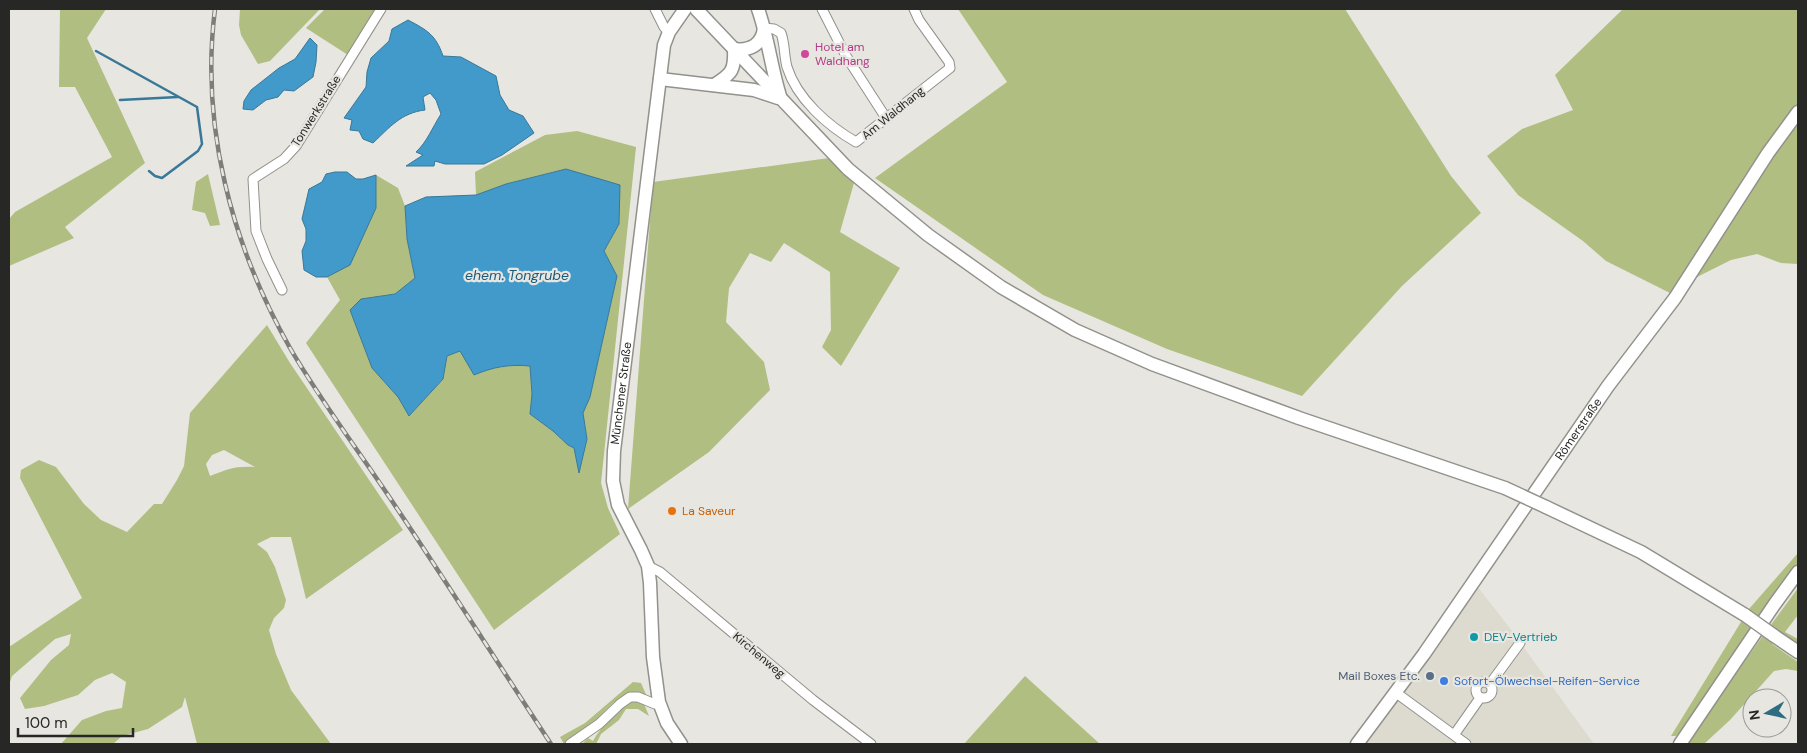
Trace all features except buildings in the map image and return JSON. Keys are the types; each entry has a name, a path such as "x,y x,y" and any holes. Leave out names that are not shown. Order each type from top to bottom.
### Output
{"street":[{"name":"Tonwerkstraße","path":"282,290 256,231 253,179 284,159 296,146 381,9"},
{"path":"655,9 669,32"},
{"name":"Münchener Straße","path":"681,744 667,723 659,702 653,658 648,566 618,505 614,481 614,452 664,45 669,32 684,9"},
{"path":"696,9 848,168 928,235 1001,287 1075,330 1152,364 1300,418 1505,488 1641,552 1745,615 1798,652"},
{"path":"758,9 780,98"},
{"path":"822,9 846,56 886,118"},
{"name":"Am Waldhang","path":"764,28 774,29 781,33 787,66 794,81 808,102 825,121 856,142 950,68 949,62 914,9"},
{"path":"734,49 753,47 760,42 764,28"},
{"path":"714,85 726,78 732,71 734,66 734,49"},
{"path":"660,79 754,90 780,98"},
{"name":"Römerstraße","path":"1357,744 1424,654 1608,386 1675,298 1764,160 1798,112"},
{"name":"Kirchenweg","path":"648,566 660,572 813,700 871,744"},
{"path":"1680,744 1798,572"},
{"path":"1454,735 1480,698 1490,697 1493,689 1490,684 1520,643"},
{"path":"1395,692 1466,744"},
{"path":"574,742 630,697 638,697 655,704 659,702"}],"shaded area":[{"path":"1477,586 1509,627 1594,744 1362,744"}],"green space":[{"path":"60,9 106,9 87,38 145,163 65,227 74,238 9,266 9,219 15,212 112,157 75,87 59,87"},
{"path":"240,9 320,9 270,61 258,64 241,35 239,25"},
{"path":"325,9 377,9 348,55 306,28"},
{"path":"958,9 1345,9 1451,176 1481,213 1402,286 1302,396 1167,349 1043,295 875,178 1007,82"},
{"path":"1623,9 1798,9 1798,264 1781,263 1757,254 1731,260 1691,280 1672,294 1606,261 1583,241 1518,195 1487,156 1522,129 1573,110 1555,75"},
{"path":"577,131 636,147 601,483 608,508 620,534 494,630 306,343 340,300 327,277 338,271 376,208 376,175 398,188 405,206 407,239 415,278 395,294 361,299 350,310 372,368 398,397 409,416 443,379 447,356 460,351 474,375 501,367 515,365 530,366 532,394 530,414 574,448 579,472 587,439 583,413 590,397 617,276 604,251 619,224 566,169 506,184 476,195 475,172 545,135"},
{"path":"829,158 854,183 840,232 900,268 841,366 822,347 831,330 830,272 784,243 771,262 750,253 729,288 726,322 764,362 770,390 709,452 628,509 653,182"},
{"path":"208,174 220,225 210,226 205,213 192,210 196,182"},
{"path":"267,325 290,363 403,530 306,599 291,537 271,537 257,544 267,552 275,567 286,600 284,608 274,618 269,630 276,654 291,690 331,744 197,744 185,697 182,707 148,729 122,736 113,744 61,744 82,720 106,711 122,708 126,682 112,673 95,680 78,695 44,706 25,709 20,698 51,660 69,645 71,634 55,639 12,676 9,685 9,647 82,598 20,478 21,470 39,460 56,467 84,504 101,520 127,532 154,504 162,504 177,480 184,466 190,413","holes":["224,450 255,467 232,468 210,476 206,464 212,455"]},
{"path":"1798,553 1798,569 1690,723 1676,736 1671,736 1749,609"},
{"path":"1798,588 1798,615 1785,632 1798,639 1798,645 1782,635 1772,644 1798,662 1798,671 1786,669 1774,671 1759,688 1742,688 1742,707 1730,720 1704,744 1686,744"},
{"path":"1025,676 1100,744 964,744"},
{"path":"633,682 641,683 648,699 633,693 625,695 608,708 582,734 564,744 560,737 585,723"},
{"path":"637,700 644,704 649,716 638,709 626,709 619,720 601,734 596,744 582,744 588,738 593,741 625,703"}],"water":[{"path":"408,20 421,27 434,38 443,56 461,57 496,76 500,95 509,110 523,116 534,133 502,155 484,164 445,164 435,161 434,166 406,166 423,155 416,152 441,114 436,100 430,93 423,97 425,110 402,118 373,143 363,139 359,131 350,130 352,120 344,118 366,87 367,72 371,58 389,41 392,29"},
{"path":"310,38 317,45 313,77 294,91 284,90 278,97 266,100 253,110 243,109 244,101 251,90 279,68 295,59"},
{"name":"ehem. Tongrube","path":"566,169 620,185 619,224 604,251 617,276 590,397 583,413 587,439 579,473 574,448 530,414 532,394 530,366 515,365 501,367 474,375 460,351 447,356 443,379 409,416 398,397 372,368 350,310 361,299 395,294 415,278 407,239 405,206 426,197 476,195 506,184"},
{"path":"347,172 356,179 376,175 376,208 350,265 327,277 316,277 304,270 302,251 306,241 306,229 302,219 309,189 322,182 326,174"}],"waterway":[{"path":"96,51 197,107 202,144 198,151 162,178 155,176 149,171"},
{"path":"120,100 178,97"}],"railway":[{"path":"215,9 212,97 217,141 225,184 237,227 270,309 290,348 315,389 383,487 551,744"}],"place":[{"name":"Hotel am Waldhang","path":"805,54"},
{"name":"La Saveur","path":"672,511"},
{"name":"DEV-Vertrieb","path":"1474,637"},
{"name":"Mail Boxes Etc.","path":"1430,676"},
{"name":"Sofort-Ölwechsel-Reifen-Service","path":"1444,681"}]}
